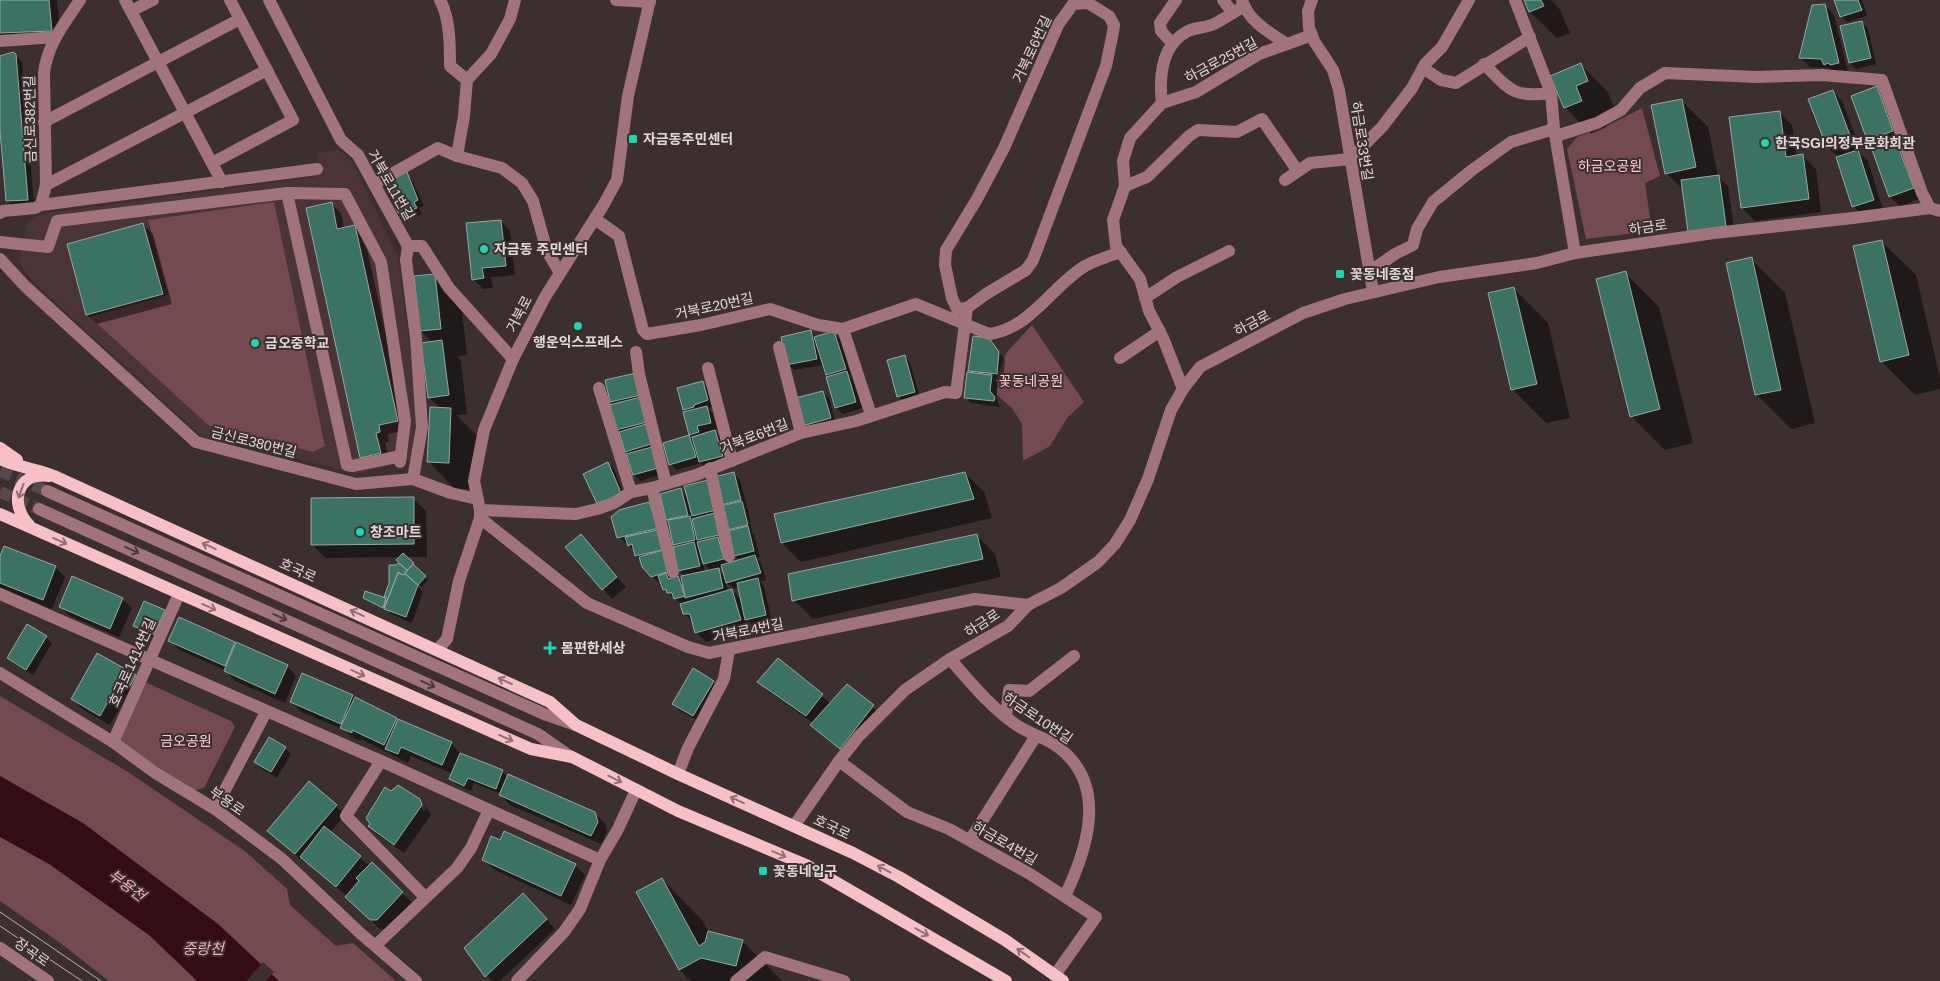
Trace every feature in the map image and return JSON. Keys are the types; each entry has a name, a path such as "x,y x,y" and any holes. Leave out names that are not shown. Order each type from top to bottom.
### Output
{"main road":[{"path":"0,448 35,469"},
{"name":"호국로","path":"0,459 13,465 35,469 54,476 550,702 576,724 678,774 852,853 946,904 1005,940 1059,978"},
{"path":"31,527 19,512 18,496 20,488 24,482 36,476 54,476"},
{"path":"0,514 531,749 572,757 678,811 806,866 1006,981"}],"street":[{"name":"금신로382번길","path":"41,205 46,185 44,73 46,59 56,37 80,0"},
{"path":"153,0 128,6 222,182"},
{"path":"212,163 293,120 230,0"},
{"name":"거북로11번길","path":"269,0 341,140 358,155 408,246"},
{"path":"440,0 444,6 450,43 450,66 467,80"},
{"path":"457,156 464,116 467,80 491,54 510,19 515,0"},
{"path":"616,0 650,1"},
{"path":"1172,43 1161,30 1160,23 1176,0"},
{"path":"1223,0 1240,6 1265,30 1287,44"},
{"name":"하금로33번길","path":"1312,0 1308,12 1309,28 1314,42 1333,70 1339,90 1373,292"},
{"path":"1285,180 1297,170 1310,163 1350,159 1382,127 1412,88 1423,68 1442,47 1469,0"},
{"path":"1515,0 1551,93 1555,133 1575,253"},
{"name":"거북로","path":"438,650 447,639 459,581 479,509 474,481 484,430 513,359 545,296 595,219 617,180 628,96 650,1"},
{"name":"거북로6번길","path":"479,509 576,514 606,506 631,492 696,475 801,433 856,421 945,392 956,393 967,308 1026,270 1034,260 1106,66 1114,25 1109,16 1088,3 1073,4 1058,25 1004,148 977,199 946,250 945,265 952,298 957,309 967,308"},
{"path":"1162,103 1160,85 1164,60 1172,43 1188,31 1212,25 1240,6"},
{"path":"44,122 240,19"},
{"name":"하금로25번길","path":"1183,389 1160,332 1149,311 1140,279 1116,246 1113,220 1125,186 1122,161 1130,138 1162,103 1196,92 1259,54 1312,35"},
{"path":"0,41 56,37"},
{"path":"1423,68 1441,80 1456,83 1530,37"},
{"path":"1484,64 1509,89 1530,96 1551,93"},
{"path":"46,185 267,70"},
{"path":"1369,272 1395,254 1413,246 1417,229 1433,202 1472,170 1511,142 1597,124 1621,110 1640,88 1665,73 1757,77 1822,75 1882,80 1922,193 1935,209"},
{"path":"1125,186 1147,177 1189,136 1198,130 1237,132 1262,119 1297,170"},
{"path":"374,184 438,148 457,156 502,168 522,183 533,201 547,250 560,273"},
{"path":"0,213 3,211 35,208 41,205 317,169"},
{"path":"0,242 48,247 57,221 287,192 345,194 381,262 405,421 400,459 352,466 347,465 287,192"},
{"name":"하금로","path":"794,826 838,761 859,736 905,690 950,659 1008,626 1028,605 1061,588 1098,562 1114,544 1134,512 1148,479 1171,410 1183,389 1200,367 1303,313 1345,298 1439,277 1537,263 1575,253 1714,233 1935,209"},
{"name":"거북로20번길","path":"595,219 619,236 643,330 647,334 770,309 818,325 843,329 916,304 989,334 1014,326 1084,267 1121,252"},
{"path":"413,479 422,427 416,338 406,260 408,246 422,246 448,288 513,359"},
{"path":"1145,298 1177,277 1229,250"},
{"name":"금신로380번길","path":"0,259 25,286 196,442 356,484 413,479 451,493 479,509"},
{"path":"843,329 871,415"},
{"path":"1120,358 1160,332"},
{"path":"779,347 801,433"},
{"path":"636,352 639,374 666,484"},
{"path":"708,368 732,461"},
{"path":"599,388 631,492"},
{"path":"710,468 729,556"},
{"path":"652,488 673,572"},
{"name":"호국로","path":"47,491 544,714 576,724"},
{"path":"39,509 538,734 572,757"},
{"name":"거북로4번길","path":"479,509 587,603 688,647 709,653 975,599 1028,605"},
{"path":"0,594 381,761 600,860"},
{"name":"호국로1414번길","path":"113,742 179,594"},
{"path":"678,774 688,748 724,678 729,650"},
{"path":"1006,717 1009,690 1029,690 1074,656"},
{"name":"하금로10번길","path":"950,659 986,701 1017,726 1058,746 1074,763 1086,786 1090,819 1079,867 1065,896"},
{"name":"부용로","path":"0,672 113,742 154,772 215,809 282,859 360,933 416,981"},
{"path":"215,809 266,712"},
{"path":"970,840 1036,736"},
{"path":"381,761 346,816 426,897"},
{"name":"하금로4번길","path":"838,761 907,812 949,829 970,840 1065,896 1096,917 1059,978"},
{"path":"517,981 564,932 580,909 600,860 618,829 636,790"},
{"path":"376,945 457,868 471,848 489,810"},
{"name":"장곡로","path":"0,948 48,981"},
{"path":"736,981 765,957 844,981"}],"shaded area":[{"name":"금오중학교","path":"336,150 344,153 347,159 350,158 398,257 417,405 411,459 355,473 200,435 33,282 19,263 26,225 40,214 316,177 319,169 316,153"}],"green space":[{"name":"하금오공원","path":"1642,108 1660,176 1645,183 1652,231 1586,239 1567,149 1577,137 1609,125"},
{"path":"274,202 325,446 313,452 208,425 90,317 168,295 148,220"},
{"name":"꽃동네공원","path":"1032,325 1084,402 1068,417 1050,446 1023,461 1022,424 1012,408 997,395 997,375 1007,352"},
{"name":"금오공원","path":"145,682 231,721 235,727 204,788 195,790 117,742"},
{"path":"0,696 128,772 246,852 287,889 290,905 336,946 353,943 396,981 109,981 59,942 0,901"}],"water":[{"name":"중랑천","path":"0,776 83,823 218,924 279,981 197,981 149,935 49,864 0,837"}],"pier":[{"path":"263,962 274,972 266,981 246,981"}],"building":[{"path":"0,0 49,0 52,31 0,33"},
{"path":"1524,0 1541,0 1544,6 1529,12"},
{"path":"1834,0 1858,0 1862,10 1840,17"},
{"path":"1825,4 1839,63 1830,65 1828,63 1824,65 1821,59 1799,58 1812,5"},
{"path":"1862,21 1871,58 1849,63 1840,26"},
{"path":"13,52 16,54 28,200 6,201 0,131 0,56"},
{"path":"1581,63 1588,81 1576,86 1582,101 1564,108 1550,76"},
{"path":"1877,86 1893,131 1867,140 1851,96"},
{"path":"1833,90 1851,138 1827,148 1808,99"},
{"path":"1682,99 1696,167 1665,174 1651,105"},
{"path":"1780,111 1786,157 1803,154 1809,199 1741,208 1729,117"},
{"path":"1895,138 1914,188 1889,197 1871,147"},
{"path":"1858,150 1874,200 1852,207 1836,157"},
{"path":"407,172 418,200 414,202 417,208 403,214 402,212 398,213 385,181"},
{"path":"1719,175 1726,226 1688,232 1681,180"},
{"path":"332,202 337,229 355,225 398,421 379,425 380,432 376,433 381,453 360,458 306,208"},
{"path":"501,220 506,266 482,268 484,278 472,280 466,223"},
{"path":"143,223 163,294 86,315 67,244"},
{"path":"1882,240 1909,355 1880,362 1853,246"},
{"path":"1752,257 1781,390 1755,395 1726,263"},
{"path":"1626,271 1660,409 1630,417 1596,279"},
{"path":"435,274 441,329 420,331 414,276"},
{"path":"1514,287 1537,384 1511,390 1488,293"},
{"path":"811,330 817,359 786,365 781,337"},
{"path":"834,331 846,369 826,375 814,337"},
{"path":"973,336 989,338 999,352 997,374 968,371"},
{"path":"442,340 449,395 428,398 421,343"},
{"path":"905,355 915,392 897,397 887,360"},
{"path":"847,371 856,402 835,408 826,377"},
{"path":"967,372 992,375 990,391 995,397 994,401 964,398"},
{"path":"636,373 641,395 610,402 605,380"},
{"path":"703,381 708,400 683,410 677,388"},
{"path":"823,391 831,418 802,426 795,398"},
{"path":"641,397 647,422 616,430 609,405"},
{"path":"707,406 711,423 697,426 699,432 689,435 683,412"},
{"path":"430,407 451,408 449,463 427,462"},
{"path":"646,424 651,444 625,452 619,432"},
{"path":"715,430 723,456 699,462 692,437"},
{"path":"689,435 696,457 669,465 663,443"},
{"path":"652,447 658,468 633,475 626,454"},
{"path":"608,462 621,493 598,506 583,474"},
{"path":"734,472 741,500 721,505 714,477"},
{"path":"965,472 974,499 781,543 774,514"},
{"path":"708,480 716,510 692,516 684,486"},
{"path":"681,488 688,515 666,520 660,494"},
{"path":"414,497 414,544 311,545 311,498"},
{"path":"742,501 748,525 727,530 721,506"},
{"path":"649,502 659,528 617,538 611,517 619,510"},
{"path":"714,513 719,535 697,540 692,519"},
{"path":"690,516 695,540 673,545 668,520"},
{"path":"748,526 754,551 734,556 728,531"},
{"path":"657,530 662,550 635,556 632,544 628,546 625,537"},
{"path":"581,534 617,577 602,590 565,547"},
{"path":"977,534 983,559 792,601 788,574"},
{"path":"718,537 724,559 703,564 697,542"},
{"path":"694,542 700,566 678,571 673,547"},
{"path":"4,546 56,566 43,600 0,583 0,556"},
{"path":"663,550 670,571 651,577 642,567 639,557"},
{"path":"403,553 414,563 407,570 396,560"},
{"path":"755,555 761,573 726,583 721,565"},
{"path":"398,563 407,570 403,575 398,572 384,609 386,597 384,597 389,583 389,565 396,565"},
{"path":"413,564 426,576 418,585 405,573"},
{"path":"719,568 723,588 685,598 681,576"},
{"path":"398,573 405,574 418,585 406,617 384,609"},
{"path":"666,573 668,579 678,576 685,596 674,599 672,593 667,593 666,589 663,590 658,576"},
{"path":"72,576 123,598 110,629 59,607"},
{"path":"758,578 766,615 745,620 737,583"},
{"path":"732,589 741,620 695,633 690,614 683,614 680,604"},
{"path":"365,591 386,598 383,608 363,598"},
{"path":"144,601 165,610 154,635 133,626"},
{"path":"179,617 235,642 225,666 168,641"},
{"path":"27,624 47,636 26,670 7,658"},
{"path":"236,642 288,665 275,694 224,671"},
{"path":"97,653 136,675 129,688 119,682 100,716 71,699"},
{"path":"778,658 823,694 806,716 757,682"},
{"path":"693,668 714,681 693,716 672,704"},
{"path":"302,673 353,695 341,724 290,702"},
{"path":"847,684 874,705 840,749 810,725"},
{"path":"355,697 397,718 384,745 352,730 352,733 340,728"},
{"path":"398,719 452,742 442,765 401,747 398,754 385,749"},
{"path":"269,737 286,747 271,772 254,762"},
{"path":"460,753 503,770 496,789 468,778 464,786 449,779"},
{"path":"508,774 595,812 598,822 591,836 499,795"},
{"path":"309,781 337,805 295,854 267,831"},
{"path":"398,785 420,799 422,805 394,845 368,826 370,824 366,818 385,787 391,791"},
{"path":"324,826 361,856 336,887 300,857"},
{"path":"504,831 576,864 561,896 482,860 491,836 500,840"},
{"path":"372,862 403,892 377,920 370,920 345,897 359,881 356,878"},
{"path":"662,878 699,946 705,942 708,931 743,940 736,966 701,958 679,970 636,892"},
{"path":"523,893 547,919 485,977 464,948"}],"tunnel":[{"path":"0,471 47,491"},
{"path":"0,492 39,509"}],"tram line":[{"path":"0,912 101,981"},
{"path":"0,926 82,981"}],"place":[{"name":"자금동주민센터","path":"633,139"},
{"name":"한국SGI의정부문화회관","path":"1765,143"},
{"name":"자금동 주민센터","path":"484,249"},
{"name":"꽃동네종점","path":"1340,274"},
{"name":"행운익스프레스","path":"578,326"},
{"name":"금오중학교","path":"255,343"},
{"name":"창조마트","path":"360,532"},
{"name":"몸편한세상","path":"550,648"},
{"name":"꽃동네입구","path":"763,871"}],"water label":[{"name":"부용천","path":"127,885"}]}
